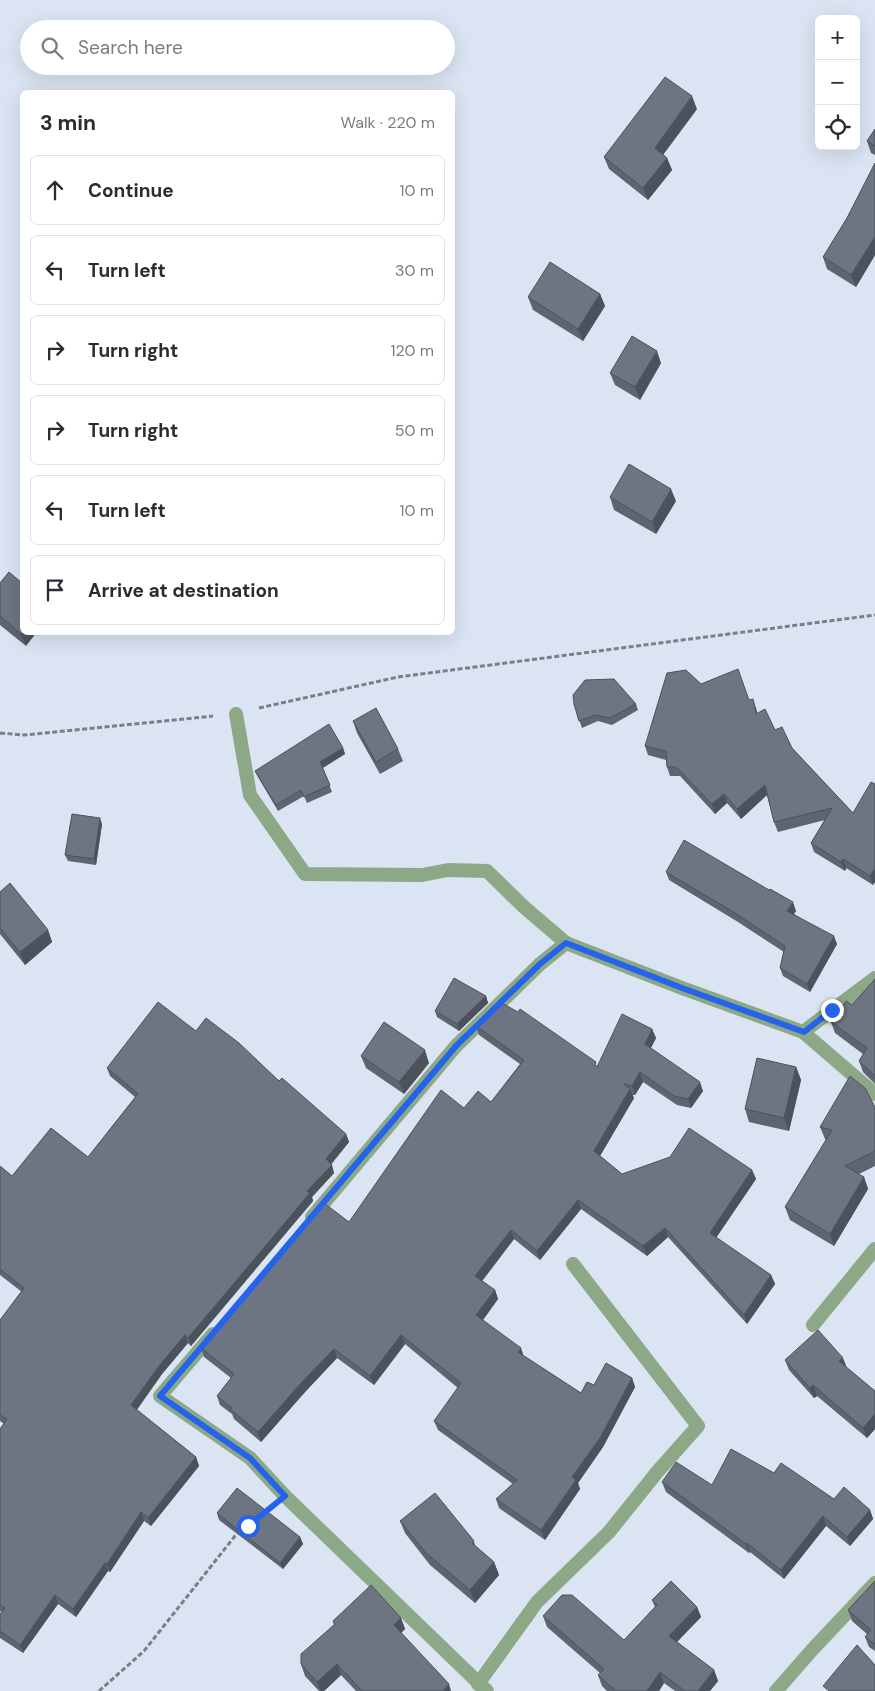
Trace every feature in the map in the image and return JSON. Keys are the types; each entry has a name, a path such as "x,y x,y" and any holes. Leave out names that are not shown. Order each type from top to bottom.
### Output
{"street":[{"path":"236,714 250,795 305,874 414,875 448,870 487,871 524,907 566,943 682,988 804,1032 875,1094"},
{"path":"300,1231 456,1046 540,964 566,943"},
{"path":"804,1032 875,978"},
{"path":"813,1325 875,1249"},
{"path":"224,1321 160,1396 250,1458 285,1496 482,1687 537,1602 609,1532 658,1471 698,1426 573,1264"},
{"path":"776,1691 875,1583"}],"path":[{"path":"0,733 24,735 236,714 398,676 875,615"},
{"path":"100,1691 144,1652 235,1536 242,1530"}],"building":[{"path":"665,77 692,96 655,148 667,158 643,188 604,157"},
{"path":"875,129 875,146 867,141"},
{"path":"875,163 875,237 851,275 823,257 847,218"},
{"path":"550,262 600,294 578,329 528,297"},
{"path":"632,336 657,351 635,387 610,373"},
{"path":"629,464 671,489 652,522 610,497"},
{"path":"9,572 20,581 20,633 0,616 0,583"},
{"path":"738,669 749,700 753,699 756,714 765,709 775,730 782,727 792,748 853,813 871,782 875,784 875,868 870,876 843,859 841,862 811,843 832,808 774,822 765,785 737,809 724,794 712,804 676,767 667,767 666,751 645,746 667,673 686,670 701,684"},
{"path":"614,679 636,704 610,718 596,715 579,721 573,695 585,680"},
{"path":"376,708 398,749 376,762 353,721"},
{"path":"329,724 343,748 320,762 330,785 304,797 301,790 276,805 255,771"},
{"path":"72,814 100,818 94,859 65,855"},
{"path":"684,840 793,902 787,911 834,936 807,984 780,968 785,946 735,913 666,872"},
{"path":"10,883 48,930 20,952 0,928 0,892"},
{"path":"454,978 486,996 457,1024 435,1011"},
{"path":"875,979 875,1076 859,1061 867,1048 831,1022 846,1001 852,1005"},
{"path":"158,1002 196,1031 206,1018 239,1043 279,1081 282,1078 346,1134 326,1159 332,1165 307,1191 310,1193 188,1338 185,1335 159,1366 131,1405 196,1457 148,1518 141,1512 107,1564 105,1563 73,1609 55,1595 20,1645 0,1631 0,1614 5,1608 0,1605 0,1429 7,1419 0,1415 0,1320 24,1288 0,1269 0,1166 12,1176 51,1128 88,1157 138,1094 107,1068"},
{"path":"500,1002 518,1012 520,1009 596,1062 595,1065 597,1067 622,1014 652,1029 645,1044 700,1082 688,1099 674,1096 640,1072 632,1086 624,1084 630,1089 594,1151 622,1174 670,1157 689,1128 752,1170 710,1233 771,1275 744,1315 665,1228 643,1246 578,1200 537,1251 511,1230 475,1276 495,1290 476,1315 521,1348 518,1352 581,1393 587,1382 594,1385 606,1363 632,1378 600,1438 572,1477 576,1480 541,1530 496,1499 517,1480 434,1421 461,1383 401,1335 370,1376 334,1349 258,1432 217,1396 234,1374 201,1348 324,1203 349,1222 441,1090 464,1108 478,1091 491,1102 524,1060 476,1026"},
{"path":"384,1022 425,1050 399,1082 361,1056"},
{"path":"757,1058 796,1067 784,1118 745,1109"},
{"path":"850,1076 865,1088 875,1107 875,1151 845,1166 864,1177 830,1234 785,1207 832,1130 820,1127"},
{"path":"818,1330 843,1358 839,1361 875,1391 875,1414 863,1428 813,1385 810,1388 785,1360"},
{"path":"731,1449 774,1473 781,1463 834,1499 844,1487 870,1510 847,1537 823,1516 781,1570 662,1482 676,1462 712,1485"},
{"path":"237,1488 300,1537 280,1563 217,1513"},
{"path":"435,1493 474,1541 472,1543 494,1562 470,1590 426,1553 400,1521"},
{"path":"671,1581 697,1607 669,1636 714,1670 698,1691 685,1691 660,1672 647,1691 616,1691 598,1675 604,1669 543,1616 562,1595 572,1595 624,1640 657,1605 652,1600"},
{"path":"875,1581 875,1644 865,1637 871,1630 848,1610"},
{"path":"371,1585 401,1618 394,1625 449,1684 443,1691 362,1691 337,1664 317,1682 301,1664 301,1654 335,1624 333,1621"},
{"path":"857,1645 875,1665 875,1691 829,1691 823,1686"}],"route":[{"path":"248,1526 285,1496 250,1458 160,1396 456,1046 540,964 566,943 682,988 804,1032 832,1010"}]}
